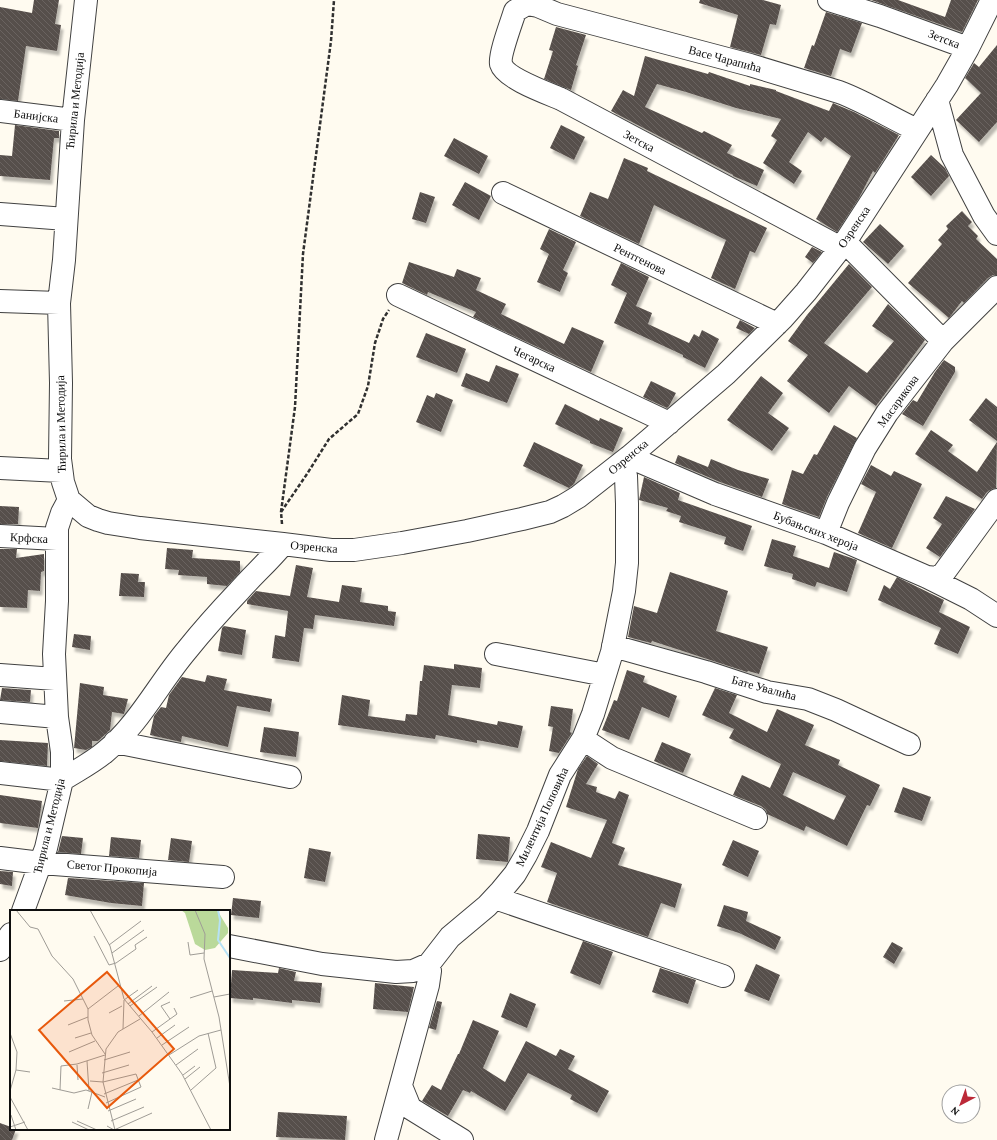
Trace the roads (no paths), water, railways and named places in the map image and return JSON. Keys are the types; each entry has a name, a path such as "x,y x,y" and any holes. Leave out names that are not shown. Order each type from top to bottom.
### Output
{"street":[{"name":"Ћирила и Методија","path":"23,910 46,848 62,780 62,752 57,717 54,654 57,601 57,528 62,513 69,500 61,471 59,303 64,260 73,120 86,0"},
{"name":"Зетска","path":"829,0 880,16 968,48"},
{"name":"Озренска","path":"69,500 88,516 108,523 331,550 354,550 427,539 522,519 550,512 563,506 578,497 625,460 726,374 777,324 806,292 843,245 918,130 968,48 992,0"},
{"name":"Зетска","path":"528,2 515,11 502,53 501,64 506,73 561,99 843,245 943,341"},
{"name":"Васе Чарапића","path":"528,2 557,14 750,65 839,92 853,97 893,119 918,130"},
{"path":"937,100 952,155 984,216 997,234"},
{"name":"Банијска","path":"0,111 73,120"},
{"name":"Рентгенова","path":"503,193 777,324"},
{"path":"0,214 66,219"},
{"name":"Масарикова","path":"826,533 838,503 865,448 887,413 943,341 997,287"},
{"name":"Чегарска","path":"398,296 669,423"},
{"path":"0,301 59,303"},
{"name":"Бубањских хероја","path":"625,460 826,533 927,576 971,599 997,616"},
{"name":"Милентија Поповића","path":"429,964 450,937 495,898 507,885 526,855 538,831 560,775 583,739 593,714 613,646 624,591 627,563 625,460"},
{"path":"0,468 61,471"},
{"path":"927,576 937,578 943,574 997,500"},
{"name":"Крфска","path":"0,536 57,540"},
{"path":"0,773 62,780 106,752 136,719 173,667 194,641 283,544"},
{"name":"Бате Увалића","path":"613,646 706,672 766,692 808,700 836,710 909,744"},
{"path":"496,654 605,676"},
{"path":"0,675 55,679"},
{"path":"0,712 57,717"},
{"path":"583,739 612,758 756,818"},
{"path":"115,742 290,777"},
{"name":"Светог Прокопија","path":"0,858 41,863 223,877"},
{"path":"495,898 723,976"},
{"path":"0,950 10,935"},
{"path":"230,946 322,964 396,972 413,971 429,964 430,978 386,1140"},
{"path":"401,1086 410,1108 462,1140"}]}
